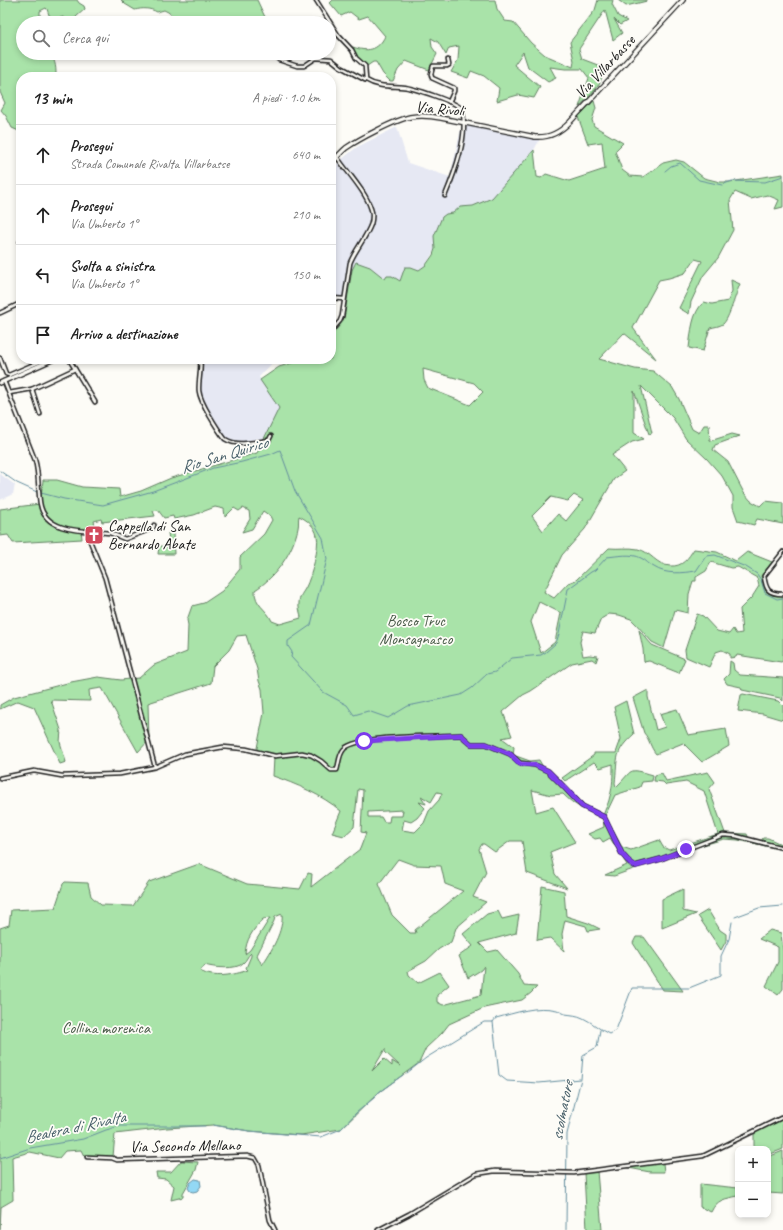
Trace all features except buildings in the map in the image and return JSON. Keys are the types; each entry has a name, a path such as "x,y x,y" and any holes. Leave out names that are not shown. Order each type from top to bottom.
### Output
{"street":[{"path":"316,0 326,16"},
{"name":"Via Villarbasse","path":"535,137 549,136 565,127 683,0"},
{"path":"336,32 352,50 356,58 365,66 366,80"},
{"path":"279,60 297,66 304,66 313,60"},
{"path":"332,60 341,67 378,85 407,88 449,102 460,108 464,122 458,162 445,196"},
{"path":"448,60 449,65 447,66 433,66 431,76 432,78 455,89 449,102"},
{"name":"Via Rivoli","path":"337,157 353,144 404,118 424,116 464,122 535,137"},
{"path":"336,325 340,321 345,299 350,263 370,225 372,211 368,200 337,157"},
{"path":"336,298 345,299"},
{"path":"0,312 16,305"},
{"path":"0,358 6,374 9,375 34,364"},
{"path":"43,364 2,382 9,393 35,460 40,504 43,513 55,524 67,529 110,533 122,538 128,538 151,529 154,525"},
{"path":"72,364 95,402"},
{"path":"201,364 199,392 206,408 225,439 230,442 250,443 269,440 271,436"},
{"path":"9,393 32,389 75,369"},
{"path":"32,389 40,414"},
{"path":"98,532 97,536 90,538 90,541 105,578 155,766"},
{"path":"783,552 782,556 764,576 768,590 783,594"},
{"path":"0,778 34,770 62,776 120,774 155,766 185,754 223,747 235,747 275,756 302,754 311,755 331,770 337,770 340,757 344,749 355,743 364,741 461,735 471,744 486,744 510,754 520,764 535,765 548,771 582,806 604,817 622,854 632,865 636,866 661,859 723,835 736,836 783,848"},
{"path":"378,1230 409,1214 476,1174 503,1171 567,1173 703,1156 783,1116"},
{"name":"Via Secondo Mellano","path":"87,1158 112,1158 117,1160 247,1156 256,1158 259,1165 270,1220 275,1230"}],"shaded area":[{"path":"463,120 540,139 534,150 493,198 473,206 460,207 453,213 446,214 436,231 435,249 426,265 419,270 411,267 400,281 385,279 370,267 352,270 347,299 336,298 336,165 357,147 397,127 408,163 450,177"},
{"path":"271,364 259,377 282,407 273,438 247,443 223,442 204,409 197,393 199,365"},
{"path":"0,474 15,485 13,494 0,500"}],"green space":[{"path":"0,0 77,0 84,6 85,9 77,16 50,16 46,8 40,11 40,16 16,16 16,60 54,60 56,72 16,72 16,130 12,128 1,110 5,103 0,92"},
{"path":"121,0 257,0 265,16 173,16 164,10 157,12 146,9 135,10"},
{"path":"333,0 495,0 497,9 505,21 513,22 531,43 545,55 573,67 574,61 570,42 595,10 598,0 613,0 612,4 618,16 627,21 620,25 614,19 622,33 613,40 605,10 579,49 582,59 603,67 603,74 596,89 579,107 589,78 582,69 550,67 556,78 548,82 528,67 523,52 514,65 540,87 534,98 518,95 497,101 499,88 484,76 471,71 468,78 451,72 458,60 459,46 449,48 446,55 438,42 431,38 432,47 437,54 429,70 406,61 398,70 393,81 390,81 383,74 376,62 373,62 367,66 356,58 351,48 353,47 363,50 372,49 379,45 385,36 368,16 359,19 350,12 341,16 330,3"},
{"path":"618,0 647,0 647,1 626,6"},
{"name":"Bosco Truc Monsagnasco","path":"594,101 596,108 592,120 594,126 623,143 615,151 622,170 630,176 643,177 663,163 676,160 684,162 704,178 720,182 783,174 783,207 775,209 779,200 767,195 751,199 735,192 730,200 733,230 718,258 703,276 691,302 689,314 679,308 702,261 695,259 685,273 659,280 633,328 656,359 624,333 599,359 635,369 653,371 672,387 692,429 699,433 704,425 709,425 710,441 732,434 740,436 715,445 713,450 728,462 744,493 751,501 760,506 765,501 783,503 783,524 757,519 754,525 738,521 733,507 733,496 722,476 686,439 673,418 641,386 652,433 649,434 634,391 634,433 644,439 632,442 612,455 625,471 614,479 585,529 562,555 544,592 554,598 568,583 576,580 609,548 638,549 647,553 657,561 670,566 675,566 682,563 694,549 717,552 736,561 747,552 772,562 761,576 766,591 783,593 783,661 781,662 737,655 736,657 730,658 730,654 722,650 716,652 709,667 686,657 685,650 697,614 703,616 717,631 729,634 733,629 736,634 742,633 740,609 752,597 759,586 757,578 738,567 731,568 711,562 706,571 696,577 696,581 693,581 689,594 688,613 675,610 664,648 652,642 631,619 619,615 609,614 601,619 595,633 583,631 580,642 583,656 598,656 596,662 592,659 572,663 523,695 503,712 512,736 502,738 514,747 513,755 530,761 539,760 543,767 560,779 566,787 586,806 601,813 600,816 584,810 563,794 551,795 532,790 536,812 553,807 575,842 550,852 555,874 567,888 527,873 522,841 510,841 495,852 482,844 479,849 486,872 473,897 486,902 456,928 451,942 439,949 426,961 408,971 409,975 418,983 440,972 449,985 437,995 437,1002 443,1005 481,995 484,966 481,970 468,978 459,956 473,946 463,934 487,914 498,911 502,919 519,915 516,933 479,943 488,952 497,950 518,974 524,986 537,987 522,1000 484,1008 449,1024 426,1048 419,1063 378,1093 341,1129 301,1135 249,1131 213,1125 167,1128 115,1134 113,1157 84,1156 81,1150 65,1151 59,1158 30,1152 12,1157 13,1200 1,1207 0,1230 0,928 9,925 11,910 55,908 65,882 88,883 91,896 101,905 133,906 149,882 199,864 247,884 300,889 308,873 312,874 311,887 360,849 366,833 361,832 363,790 358,789 354,827 344,836 332,833 341,811 334,805 308,790 273,776 274,758 256,753 264,713 262,689 246,635 237,636 229,650 213,666 211,683 148,703 149,740 138,752 102,688 89,690 90,701 51,700 61,730 60,742 66,762 60,764 34,707 18,701 0,709 0,705 14,697 71,682 98,677 121,680 139,678 154,665 187,652 187,620 192,606 204,603 222,591 240,569 240,557 264,534 272,520 270,516 263,511 252,529 242,532 250,519 249,511 243,508 239,511 234,508 225,517 224,509 215,507 194,515 174,519 173,516 164,518 158,510 153,511 155,516 102,522 101,519 94,521 96,530 81,529 82,539 13,543 8,535 0,536 0,509 40,504 43,480 57,480 82,487 119,489 120,497 141,491 171,478 257,453 279,408 260,380 279,367 289,364 336,364 336,330 344,318 352,270 356,262 370,267 385,279 387,276 392,276 400,281 405,267 411,267 419,270 426,265 433,255 435,249 434,236 442,217 446,214 453,213 460,207 473,206 492,198 534,150 537,177 541,178 546,174 569,181 605,169 602,142 588,144 578,117","holes":["423,369 474,383 483,392 470,405 428,388 424,380","574,495 583,500 566,521 558,514 543,531 532,516 551,497 568,501","299,516 305,519 314,529 318,541 316,554 308,582 300,598 299,607 301,618 280,624 272,621 259,603 255,595 255,590 263,585 277,571 288,555 296,537","539,602 561,613 555,642 541,653 531,622","437,792 442,793 439,800 429,811 424,823 415,832 402,830 404,820 411,822 417,818 425,808 419,802 426,804 421,796 431,802","403,810 402,816 390,816 389,822 384,822 381,817 368,817 368,812","398,859 414,865 441,866 445,884 463,891 415,930 416,933 410,933 392,915 379,884","282,914 279,934 262,965 257,955 275,917","270,918 250,950 245,954 248,939 263,919","251,953 246,968 248,970 230,975 218,976 200,971 205,965 219,968 236,967 243,963","385,1049 385,1052 400,1066 392,1061 392,1066 384,1059 372,1071"]},
{"path":"731,280 740,284 730,312 725,321 722,325 710,328 703,351 689,348 691,329 700,306 704,302 712,304 728,301 732,291"},
{"path":"168,533 173,533 174,554 158,554 159,546 170,547"},
{"path":"639,630 652,645 685,659 679,673 649,661 644,662"},
{"path":"730,661 733,663 734,670 740,675 783,678 783,701 780,698 742,690 741,687 727,684 724,679 729,674"},
{"path":"648,690 648,697 656,730 665,727 660,714 677,709 688,735 726,729 729,746 702,762 683,743 656,754 644,733 633,698"},
{"path":"743,694 778,701 783,706 783,720 763,714 738,711 741,695"},
{"path":"626,701 634,734 623,746 618,756 615,783 616,787 628,774 634,771 653,775 652,781 642,782 640,787 615,795 605,816 622,847 631,850 659,840 663,847 669,850 718,834 704,791 686,782 666,785 663,782 654,781 655,775 662,773 666,781 708,772 715,782 709,789 725,833 747,834 749,839 761,841 763,838 768,838 783,846 779,849 738,840 724,839 686,850 614,876 605,875 627,865 610,838 603,842 600,838 595,839 588,834 604,827 603,817 612,788 613,764 600,768 594,762 565,781 562,778 594,755 594,753 616,753 621,739 614,707"},
{"path":"542,886 564,891 566,916 588,923 600,929 588,931 586,926 565,920 562,934 564,951 550,938 537,940"},
{"path":"683,889 683,911 696,914 662,928 662,899"},
{"path":"708,910 720,930 726,934 726,941 721,950 698,916"},
{"path":"770,930 781,933 783,951 783,989 778,995 766,986 778,962 778,947 759,939"},
{"path":"636,937 644,937 683,991 663,990 633,943"},
{"path":"783,1117 783,1149 771,1154 771,1146 754,1146 754,1132"},
{"path":"783,1151 783,1194 771,1193 771,1156"},
{"path":"181,1161 198,1162 196,1170 183,1193 183,1197 171,1200 174,1186 166,1179 157,1178 156,1172 171,1172"},
{"path":"663,1163 664,1172 650,1172 623,1167"},
{"path":"597,1171 602,1230 587,1230 584,1173"},
{"path":"700,1184 735,1188 735,1197 719,1202 711,1212 700,1207"}],"water":[{"path":"195,1179 200,1180 201,1186 197,1191 193,1192 188,1188 190,1183"}],"waterway":[{"path":"665,171 671,166 680,163 699,180 722,185"},
{"path":"724,184 732,181 765,182 783,176"},
{"name":"Rio San Quirico","path":"41,493 64,499 103,505 153,491 213,468 242,462 280,450 295,491 323,538 327,559 311,625 288,641 288,646 292,652 291,657 323,692 347,705 354,715 368,711 388,718 408,706 461,695 472,688 487,674 495,672 512,658 541,655 546,652 556,643 568,589 595,570 607,557 624,555 637,556 659,570 680,573 696,571 706,556 715,555 746,567 757,574 761,580 765,593 777,599 783,598"},
{"name":"Rio San Quirico","path":"0,471 17,483 37,492"},
{"name":"Bealera di Rivalta","path":"735,917 759,908 783,906"},
{"name":"Bealera di Rivalta","path":"407,1073 426,1058 484,1022 493,1022 496,1018 526,1010 542,1008 557,1010 565,1014 583,1018 609,1034 616,1030 632,988 689,988 721,975 721,956 729,939 732,922"},
{"path":"493,1022 499,1075 507,1081 539,1083 580,1079"},
{"name":"scolmatore","path":"566,1230 567,1134 581,1079 583,1055 597,1047 600,1030"},
{"name":"Bealera di Rivalta","path":"213,1125 249,1131 321,1137 341,1129 379,1092 403,1075"},
{"name":"Bealera di Rivalta","path":"0,1158 30,1148 83,1139 120,1126 205,1126"}],"place":[{"name":"Cappella di San Bernardo Abate","path":"94,535"}],"route":[{"path":"364,741 461,735 471,744 486,744 510,754 520,764 535,765 548,771 582,806 604,817 622,854 632,865 636,866 661,859 686,849"}],"park label":[{"name":"Collina morenica","path":"106,1028"}]}
